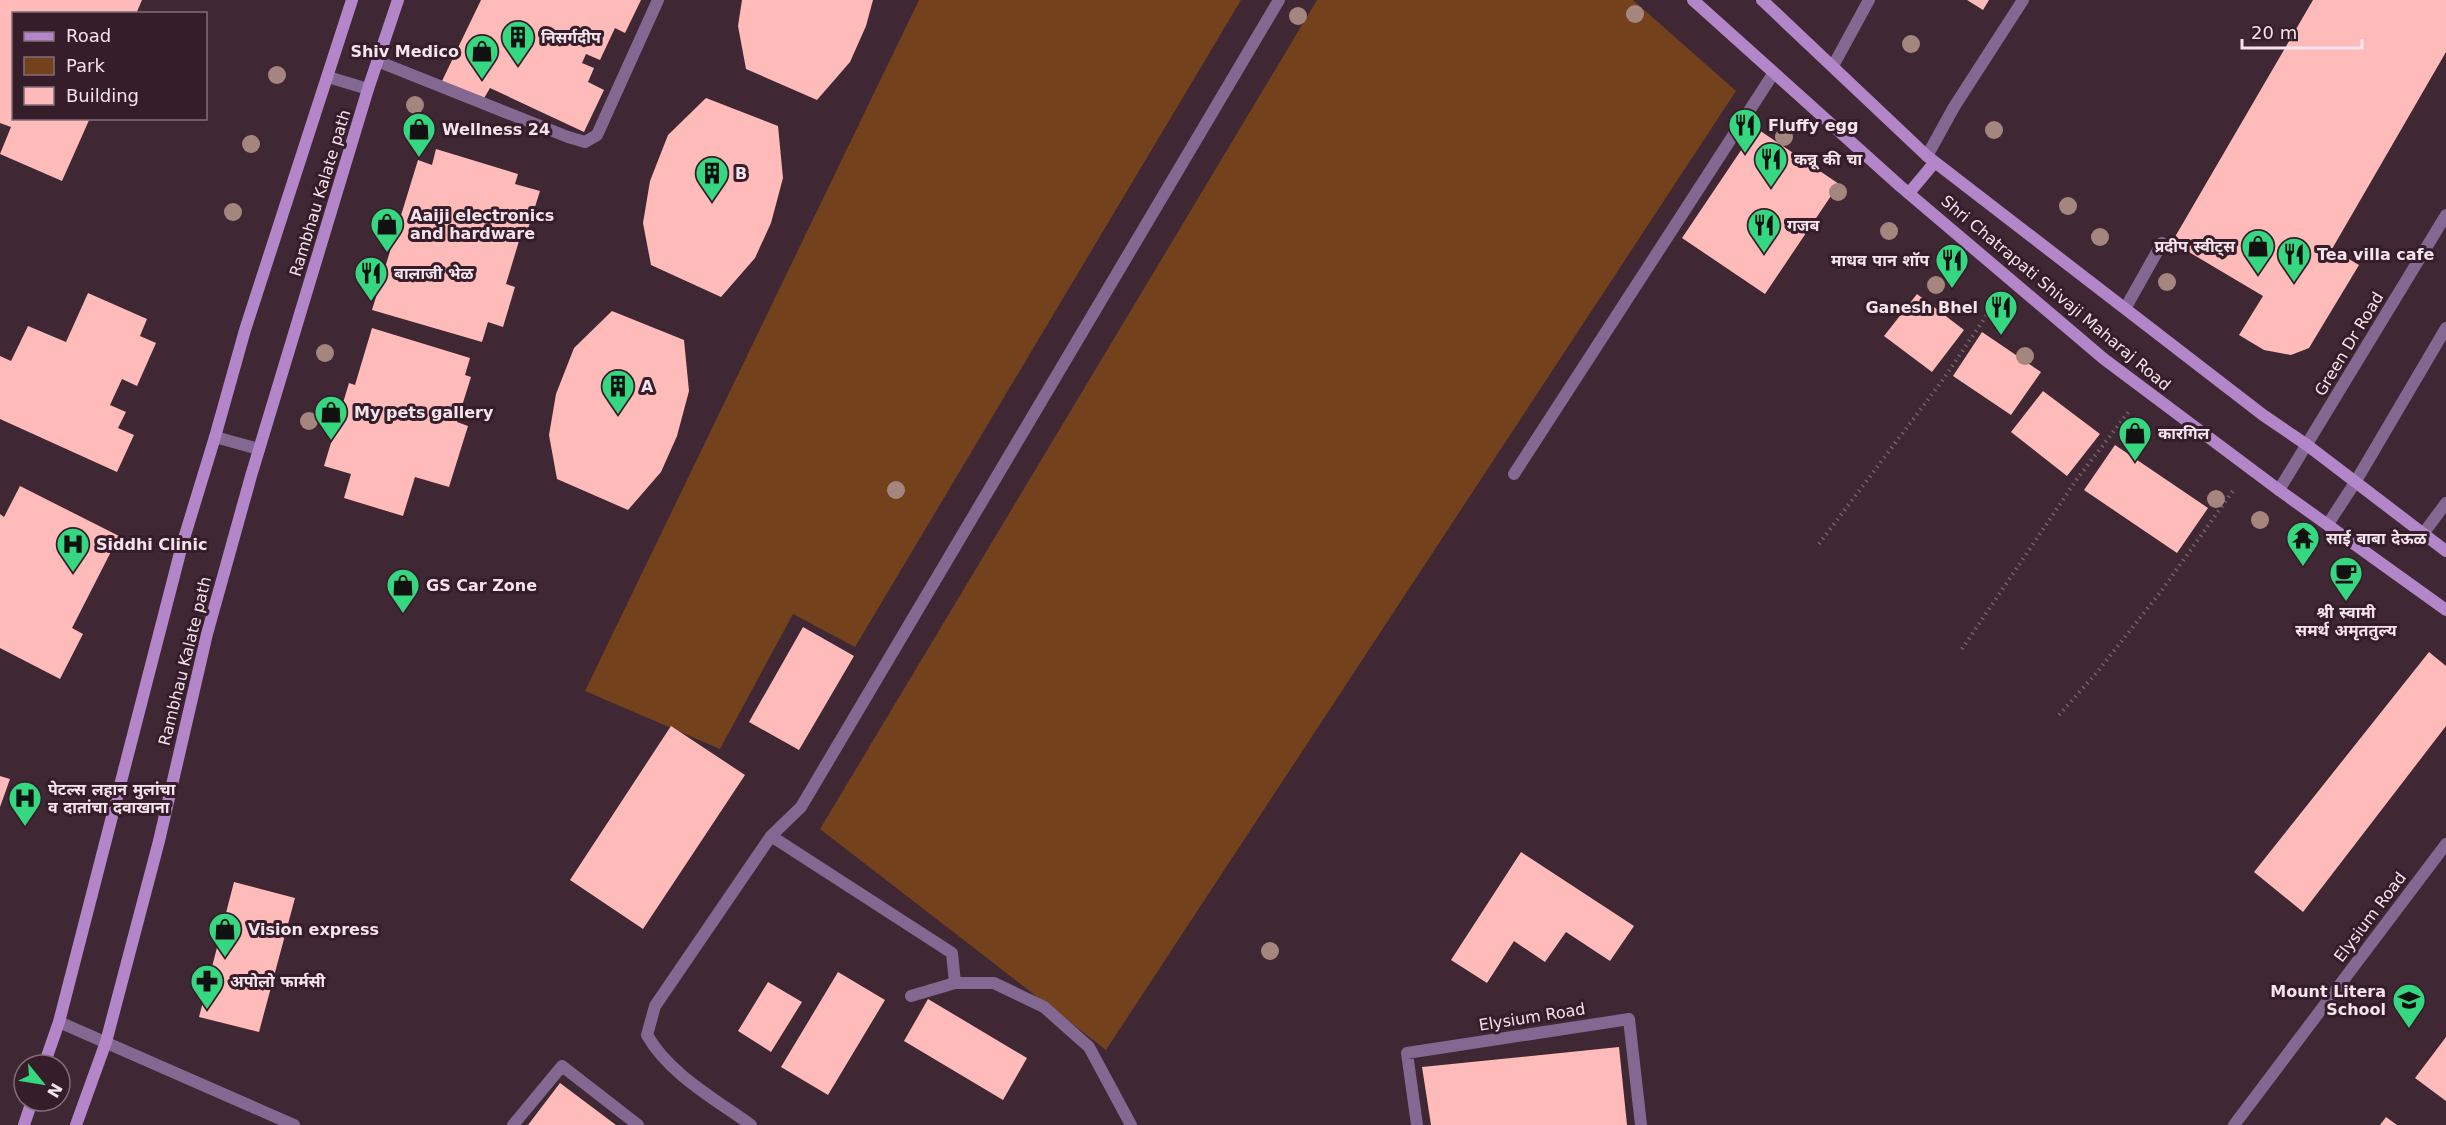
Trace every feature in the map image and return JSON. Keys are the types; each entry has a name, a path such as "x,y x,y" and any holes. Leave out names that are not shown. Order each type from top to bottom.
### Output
{"main road":[{"name":"Rambhau Kalate path","path":"48,1053 59,1022 182,545 216,437 244,330 352,0"},
{"name":"Rambhau Kalate path","path":"76,1125 106,1042 159,841 207,634 259,448 368,89 398,0"},
{"name":"Shri Chatrapati Shivaji Maharaj Road","path":"1693,0 1773,74 2103,359 2446,610"},
{"name":"Shri Chatrapati Shivaji Maharaj Road","path":"1762,0 1931,159 2126,307 2263,415 2356,481 2446,550"},
{"path":"1909,193 1931,159"}],"street":[{"path":"377,61 585,142 597,135 658,0"},
{"path":"751,1125 699,1088 657,1053 647,1035 655,1006 771,836 801,807 1279,0"},
{"path":"1833,66 1869,0"},
{"path":"1931,159 1954,107 2023,0"},
{"path":"1514,474 1773,74"},
{"path":"328,77 368,89"},
{"name":"Green Dr Road","path":"2279,490 2446,214"},
{"path":"2126,307 2162,243"},
{"path":"2328,524 2356,481 2446,328"},
{"path":"216,437 259,448"},
{"path":"2423,534 2446,503"},
{"path":"771,836 952,953 956,983"},
{"name":"Elysium Road","path":"2234,1125 2446,844"},
{"path":"911,996 956,983 994,983 1044,1007 1089,1047 1131,1125"},
{"name":"Elysium Road","path":"1417,1125 1407,1053 1629,1019 1641,1125"},
{"path":"59,1022 294,1125"},
{"path":"513,1125 562,1066 638,1125"}],"path":[{"path":"1819,544 1942,381 2012,281"},
{"path":"1962,649 2078,479 2146,390"},
{"path":"2059,715 2098,671 2162,590 2248,467"}],"green space":[{"path":"919,0 1241,0 855,647 793,614 720,749 585,691"},
{"path":"1317,0 1633,0 1736,91 1106,1050 820,829"}],"building":[{"path":"0,0 142,0 137,12 12,12 12,120 89,120 62,181 0,154 11,127 0,123"},
{"name":"निसर्गदीप","path":"481,0 641,0 625,33 615,28 600,60 586,54 582,63 594,68 588,82 604,90 584,132 490,88 483,100 442,81"},
{"path":"742,0 873,0 866,26 850,62 817,100 746,69 738,26"},
{"path":"1967,0 1989,0 1983,10"},
{"path":"2313,0 2446,0 2446,52 2332,249 2359,265 2309,348 2291,355 2264,350 2239,335 2263,296 2172,242"},
{"name":"B","path":"706,98 778,126 783,178 771,223 755,258 721,297 651,265 643,223 650,181 668,135"},
{"path":"1756,128 1839,184 1765,294 1682,238"},
{"path":"436,149 518,174 515,184 540,191 527,232 522,231 506,284 515,287 503,327 488,322 482,342 372,310 418,160 432,165"},
{"path":"88,293 147,319 140,336 156,343 137,386 122,379 110,405 126,412 118,428 134,435 117,472 0,419 0,356 11,361 28,326 66,342"},
{"path":"1917,294 1964,330 1932,372 1884,336"},
{"name":"A","path":"612,311 684,340 689,391 677,436 661,472 628,510 557,479 549,435 556,394 574,348"},
{"path":"372,328 470,358 465,375 471,377 457,422 468,426 449,487 415,477 403,516 344,498 351,474 324,466 349,383 355,385"},
{"path":"1982,332 2041,372 2011,415 1953,376"},
{"path":"2043,391 2100,434 2067,476 2011,432"},
{"path":"2115,445 2208,508 2177,553 2084,490"},
{"path":"20,486 119,536 72,628 83,634 60,679 0,648 0,514 4,517"},
{"path":"803,627 854,656 799,750 749,722"},
{"path":"2429,652 2446,666 2446,726 2303,912 2254,872"},
{"path":"671,726 745,775 643,929 570,880"},
{"path":"0,776 10,779 0,807"},
{"path":"1521,852 1634,926 1610,961 1566,932 1545,962 1514,941 1487,983 1451,960"},
{"path":"234,882 295,898 259,1032 199,1017"},
{"path":"838,972 885,1000 828,1095 781,1067"},
{"path":"768,982 802,1002 771,1052 738,1031"},
{"path":"928,999 1027,1058 1003,1100 904,1041"},
{"path":"2446,1037 2446,1101 2415,1078"},
{"path":"1619,1047 1627,1125 1431,1125 1422,1067"},
{"path":"560,1083 616,1125 528,1125"},
{"path":"2386,1117 2397,1125 2380,1125"}],"place":[{"name":"निसर्गदीप","path":"518,66"},
{"name":"Shiv Medico","path":"482,80"},
{"name":"Fluffy egg","path":"1745,154"},
{"name":"Wellness 24","path":"419,158"},
{"name":"कन्नू की चा","path":"1771,188"},
{"name":"B","path":"712,202"},
{"name":"Aaiji electronics and hardware","path":"387,253"},
{"name":"गजब","path":"1764,254"},
{"name":"प्रदीप स्वीट्स","path":"2258,275"},
{"name":"Tea villa cafe","path":"2294,283"},
{"name":"माधव पान शॉप","path":"1952,289"},
{"name":"बालाजी भेळ","path":"371,302"},
{"name":"Ganesh Bhel","path":"2001,336"},
{"name":"A","path":"618,415"},
{"name":"My pets gallery","path":"331,441"},
{"name":"कारगिल","path":"2135,462"},
{"name":"साई बाबा देऊळ","path":"2303,567"},
{"name":"Siddhi Clinic","path":"73,573"},
{"name":"श्री स्वामी समर्थ अमृततुल्य","path":"2346,602"},
{"name":"GS Car Zone","path":"403,614"},
{"name":"पेटल्स लहान मुलांचा व दातांचा दवाखाना","path":"25,827"},
{"name":"Vision express","path":"225,958"},
{"name":"अपोलो फार्मसी","path":"207,1010"},
{"name":"Mount Litera School","path":"2409,1029"}]}
